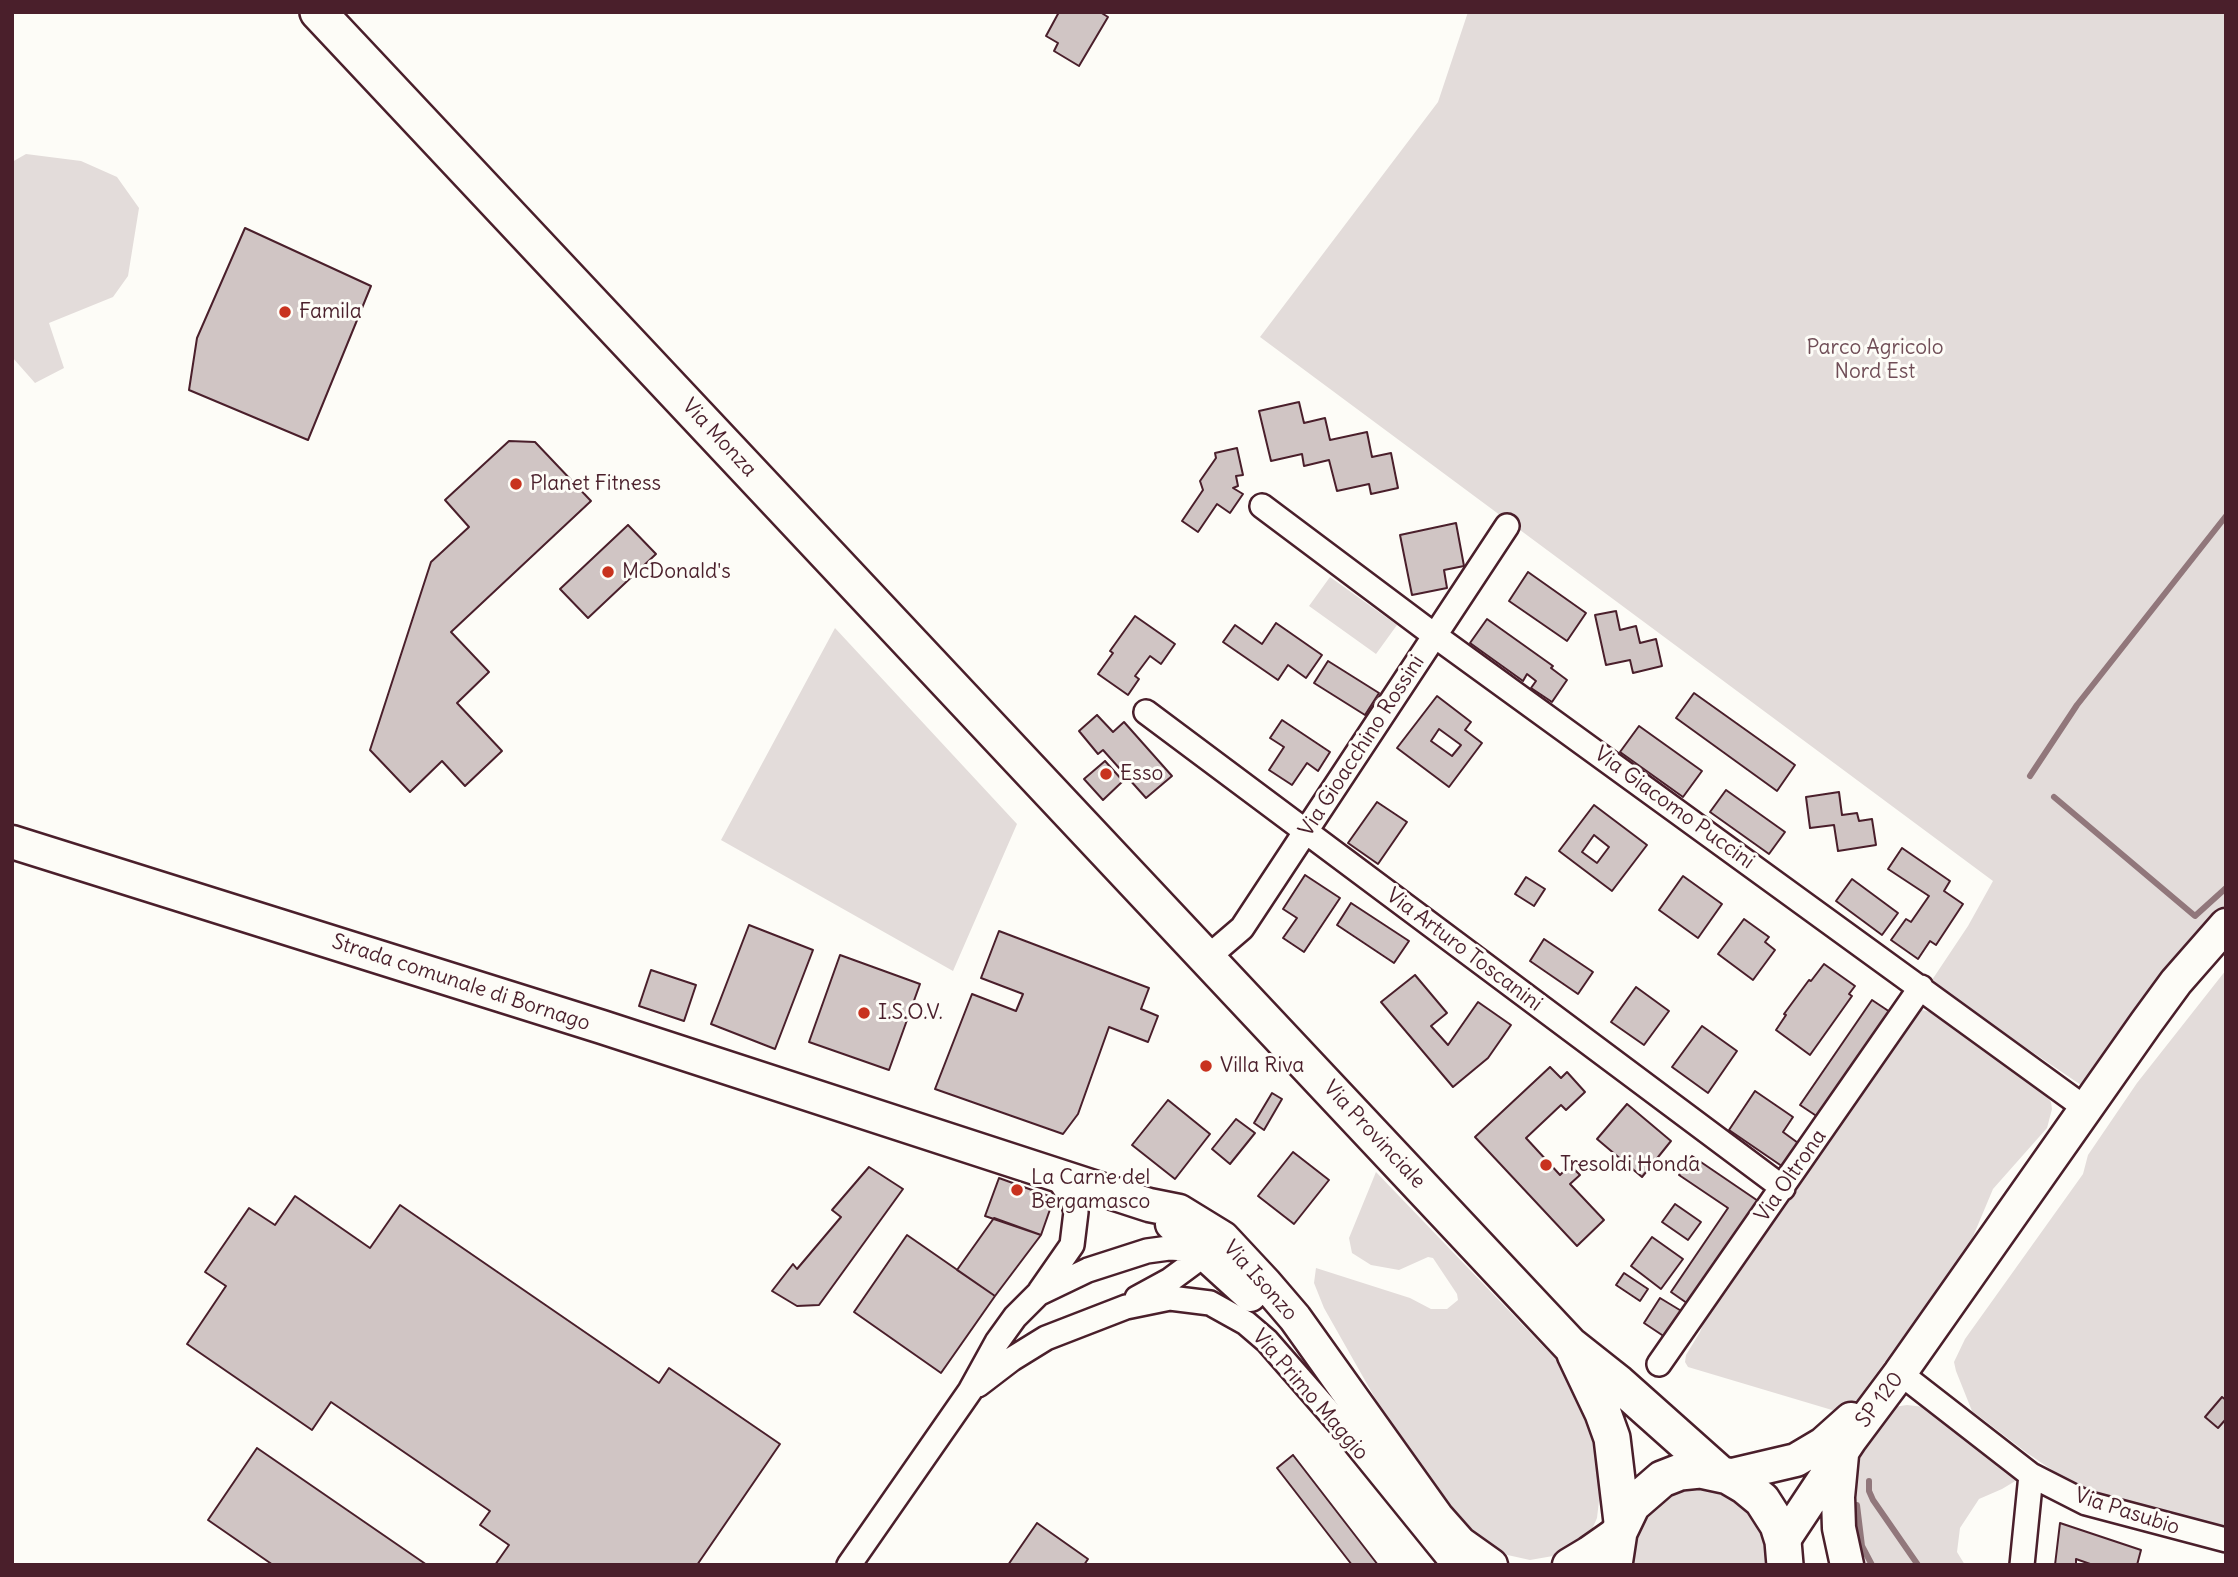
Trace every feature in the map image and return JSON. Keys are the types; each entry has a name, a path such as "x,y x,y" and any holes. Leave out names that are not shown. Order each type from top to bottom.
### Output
{"main road":[{"name":"Via Monza","path":"318,12 1120,865"},
{"name":"Via Provinciale","path":"1120,865 1570,1345 1724,1474 1745,1486 1768,1508 1778,1525 1786,1556"},
{"name":"Via Provinciale","path":"1570,1345 1612,1438 1618,1540"},
{"path":"1618,1540 1632,1505 1662,1479 1690,1470 1724,1474"}],"street":[{"name":"Via Giacomo Puccini","path":"1262,506 1434,635 2085,1108"},
{"name":"Via Gioacchino Rossini","path":"1207,958 1242,928 1507,526"},
{"name":"Via Arturo Toscanini","path":"1146,712 1783,1188"},
{"name":"Strada comunale di Bornago","path":"18,845 272,923 1055,1173"},
{"name":"SP 120","path":"1786,1556 1842,1452 2176,982 2226,925"},
{"name":"Via Oltrona","path":"1659,1364 1921,987"},
{"path":"1055,1173 1149,1205 1198,1235 1298,1352 1454,1565"},
{"name":"Via Primo Maggio","path":"849,1565 970,1391 997,1342 1038,1294 1072,1245 1076,1212 1073,1201 1055,1173"},
{"name":"Via Primo Maggio","path":"1038,1294 1088,1270 1147,1251 1169,1248 1198,1235"},
{"name":"Via Primo Maggio","path":"1126,1307 1143,1293 1170,1280 1193,1263 1198,1235"},
{"name":"Via Isonzo","path":"1198,1235 1223,1238 1301,1327 1437,1517 1460,1544 1490,1565"},
{"name":"Via Primo Maggio","path":"970,1391 1012,1359 1046,1338 1126,1307 1170,1298 1210,1303 1246,1323 1267,1340 1454,1565"},
{"path":"1724,1474 1796,1460 1814,1450 1833,1436 1900,1373"},
{"name":"Via Pasubio","path":"1900,1373 2031,1475 2086,1503 2226,1540"},
{"path":"1842,1452 1838,1497 1839,1528 1847,1565"},
{"path":"2022,1565 2031,1475"},
{"path":"1569,1565 1618,1540"}],"green space":[{"name":"Parco Agricolo Nord Est","path":"1468,12 2226,12 2226,912 2084,1087 1930,983 1968,926 1993,881 1260,337 1438,102"},
{"path":"26,154 81,161 117,177 139,208 128,276 113,297 49,323 64,368 35,383 12,357 12,162"},
{"path":"1330,577 1397,625 1376,654 1309,606"},
{"path":"835,628 1017,824 953,971 721,840"},
{"path":"2226,970 2226,1532 2086,1493 1972,1411 1954,1362 1965,1339 2083,1174 2088,1155 2137,1083"},
{"path":"1922,1010 1934,1013 2045,1095 2051,1102 2052,1109 2047,1128 1993,1189 1969,1246 1852,1407 1832,1410 1688,1367 1685,1362 1686,1355 1704,1322 1704,1310 1906,1018"},
{"path":"1376,1172 1563,1367 1587,1419 1600,1467 1597,1518 1590,1534 1553,1556 1530,1560 1503,1554 1474,1540 1422,1481 1324,1308 1314,1283 1316,1268 1410,1298 1431,1309 1447,1309 1458,1300 1457,1294 1433,1258 1428,1257 1399,1270 1371,1265 1352,1253 1349,1238"},
{"path":"1894,1407 1924,1407 1935,1412 2017,1480 1979,1499 1960,1528 1957,1552 1965,1565 1857,1565 1851,1541 1856,1461"},
{"path":"1708,1482 1759,1515 1772,1565 1626,1565 1631,1535 1667,1490"}],"building":[{"path":"1059,12 1100,12 1108,17 1079,66 1054,51 1058,43 1046,36"},
{"name":"Famila","path":"245,228 371,286 308,440 189,390 197,338"},
{"path":"1299,402 1304,423 1325,418 1330,440 1367,432 1372,457 1391,453 1398,488 1371,494 1369,484 1337,491 1329,460 1304,466 1302,454 1271,461 1259,411"},
{"path":"509,441 535,442 591,501 451,632 489,672 457,703 502,751 465,786 442,761 410,792 370,750 431,562 469,527 445,500"},
{"path":"1237,448 1243,475 1236,476 1238,486 1233,488 1243,494 1230,513 1217,504 1198,532 1182,521 1203,490 1200,481 1216,458 1215,453"},
{"path":"1456,523 1464,566 1444,570 1447,588 1412,595 1400,535"},
{"name":"McDonald's","path":"628,525 656,554 588,618 560,589"},
{"path":"1528,572 1586,613 1567,641 1509,601"},
{"path":"1616,611 1620,630 1636,626 1640,643 1656,639 1662,666 1633,673 1630,660 1606,665 1595,615"},
{"path":"1135,616 1175,644 1161,664 1150,656 1135,676 1139,679 1128,695 1098,674 1113,653 1110,651"},
{"path":"1487,619 1553,666 1551,668 1567,680 1552,702 1531,688 1536,681 1527,674 1523,681 1470,643"},
{"path":"1276,623 1322,655 1306,678 1288,665 1278,680 1223,642 1235,625 1262,644"},
{"path":"1328,661 1379,693 1365,715 1314,683"},
{"path":"1694,693 1795,765 1777,791 1676,718"},
{"path":"1437,696 1471,722 1465,730 1482,743 1449,787 1397,748","holes":["1439,729 1461,745 1452,756 1431,741"]},
{"path":"1097,715 1113,732 1124,722 1172,776 1146,798 1103,750 1098,754 1079,731"},
{"path":"1282,720 1330,752 1318,771 1307,763 1292,785 1269,770 1284,747 1270,738"},
{"path":"1639,726 1702,771 1683,797 1620,752"},
{"path":"1105,761 1123,781 1103,800 1084,779"},
{"path":"1726,790 1785,832 1769,854 1710,812"},
{"path":"1839,792 1842,815 1857,813 1859,821 1872,819 1876,845 1838,851 1834,825 1810,828 1806,797"},
{"path":"1377,802 1407,822 1378,864 1348,843"},
{"path":"1594,805 1647,845 1612,891 1559,851","holes":["1594,835 1609,847 1597,863 1582,852"]},
{"path":"1902,848 1950,881 1944,891 1963,904 1936,945 1930,941 1918,959 1891,940 1906,919 1911,922 1929,896 1888,869"},
{"path":"1305,875 1340,898 1304,952 1283,938 1297,918 1283,909"},
{"path":"1683,876 1722,904 1698,938 1659,910"},
{"path":"1526,877 1545,889 1534,906 1515,894"},
{"path":"1852,879 1898,913 1882,935 1836,901"},
{"path":"1351,903 1409,941 1394,963 1337,925"},
{"path":"1744,919 1769,937 1765,942 1775,950 1753,980 1718,954"},
{"path":"749,925 813,950 775,1049 711,1024"},
{"path":"999,931 1149,988 1141,1009 1158,1016 1148,1042 1109,1027 1078,1114 1063,1134 935,1089 972,994 1016,1011 1023,994 981,978"},
{"path":"1544,939 1593,972 1578,994 1530,961"},
{"name":"I.S.O.V.","path":"840,955 920,984 889,1070 809,1042"},
{"path":"1824,964 1855,986 1849,994 1852,996 1810,1055 1776,1030 1786,1015 1784,1014"},
{"path":"651,970 696,985 684,1021 639,1006"},
{"path":"1415,975 1447,1013 1431,1026 1448,1045 1478,1002 1511,1025 1488,1058 1453,1087 1381,1002"},
{"path":"1636,987 1669,1011 1644,1045 1611,1022"},
{"path":"1872,1000 1896,1016 1824,1121 1800,1105"},
{"path":"1702,1026 1737,1051 1708,1093 1672,1067"},
{"path":"1550,1067 1561,1078 1567,1072 1585,1092 1566,1110 1561,1105 1526,1138 1560,1175 1570,1165 1580,1175 1570,1184 1604,1220 1577,1246 1475,1137"},
{"path":"1755,1091 1793,1117 1783,1132 1805,1148 1789,1171 1729,1130"},
{"path":"1272,1093 1282,1099 1264,1130 1254,1123"},
{"name":"Villa Riva","path":"1168,1100 1210,1134 1175,1179 1132,1145"},
{"path":"1627,1104 1671,1141 1642,1177 1597,1139"},
{"path":"1236,1119 1255,1133 1230,1164 1212,1149"},
{"path":"1293,1152 1329,1180 1294,1224 1258,1196"},
{"path":"1692,1156 1764,1205 1694,1308 1671,1292 1728,1208 1679,1175"},
{"path":"869,1167 903,1189 819,1305 797,1306 772,1291 793,1264 797,1269 841,1217 832,1210"},
{"path":"999,1178 1054,1198 1041,1235 985,1216"},
{"path":"295,1196 370,1248 400,1205 659,1383 669,1368 780,1444 697,1565 495,1565 509,1545 480,1525 490,1511 331,1402 312,1430 187,1344 226,1286 205,1272 249,1208 275,1225"},
{"path":"1675,1204 1701,1222 1688,1240 1662,1222"},
{"path":"994,1218 1041,1235 995,1296 957,1270"},
{"path":"907,1235 995,1296 941,1373 854,1312"},
{"path":"1652,1237 1683,1259 1661,1289 1631,1266"},
{"path":"1624,1273 1648,1289 1640,1301 1616,1285"},
{"path":"1660,1298 1688,1315 1671,1341 1644,1323"},
{"path":"2222,1397 2226,1400 2226,1419 2218,1428 2205,1417"},
{"path":"257,1448 427,1565 273,1565 208,1520"},
{"path":"1293,1455 1378,1565 1352,1565 1277,1468"},
{"path":"1037,1523 1088,1559 1084,1565 1008,1565"},
{"path":"2060,1523 2141,1550 2137,1565 2093,1565 2076,1559 2076,1565 2055,1565"}],"waterway":[{"path":"2030,776 2077,705 2226,516"},
{"path":"2054,797 2195,916 2226,888"},
{"path":"1869,1481 1873,1500 1918,1565"},
{"path":"1857,1505 1862,1546 1872,1565"}],"place":[{"name":"Famila","path":"285,312"},
{"name":"Planet Fitness","path":"516,484"},
{"name":"McDonald's","path":"608,572"},
{"name":"Esso","path":"1106,774"},
{"name":"I.S.O.V.","path":"864,1013"},
{"name":"Villa Riva","path":"1206,1066"},
{"name":"Tresoldi Honda","path":"1546,1165"},
{"name":"La Carne del Bergamasco","path":"1017,1190"}]}
